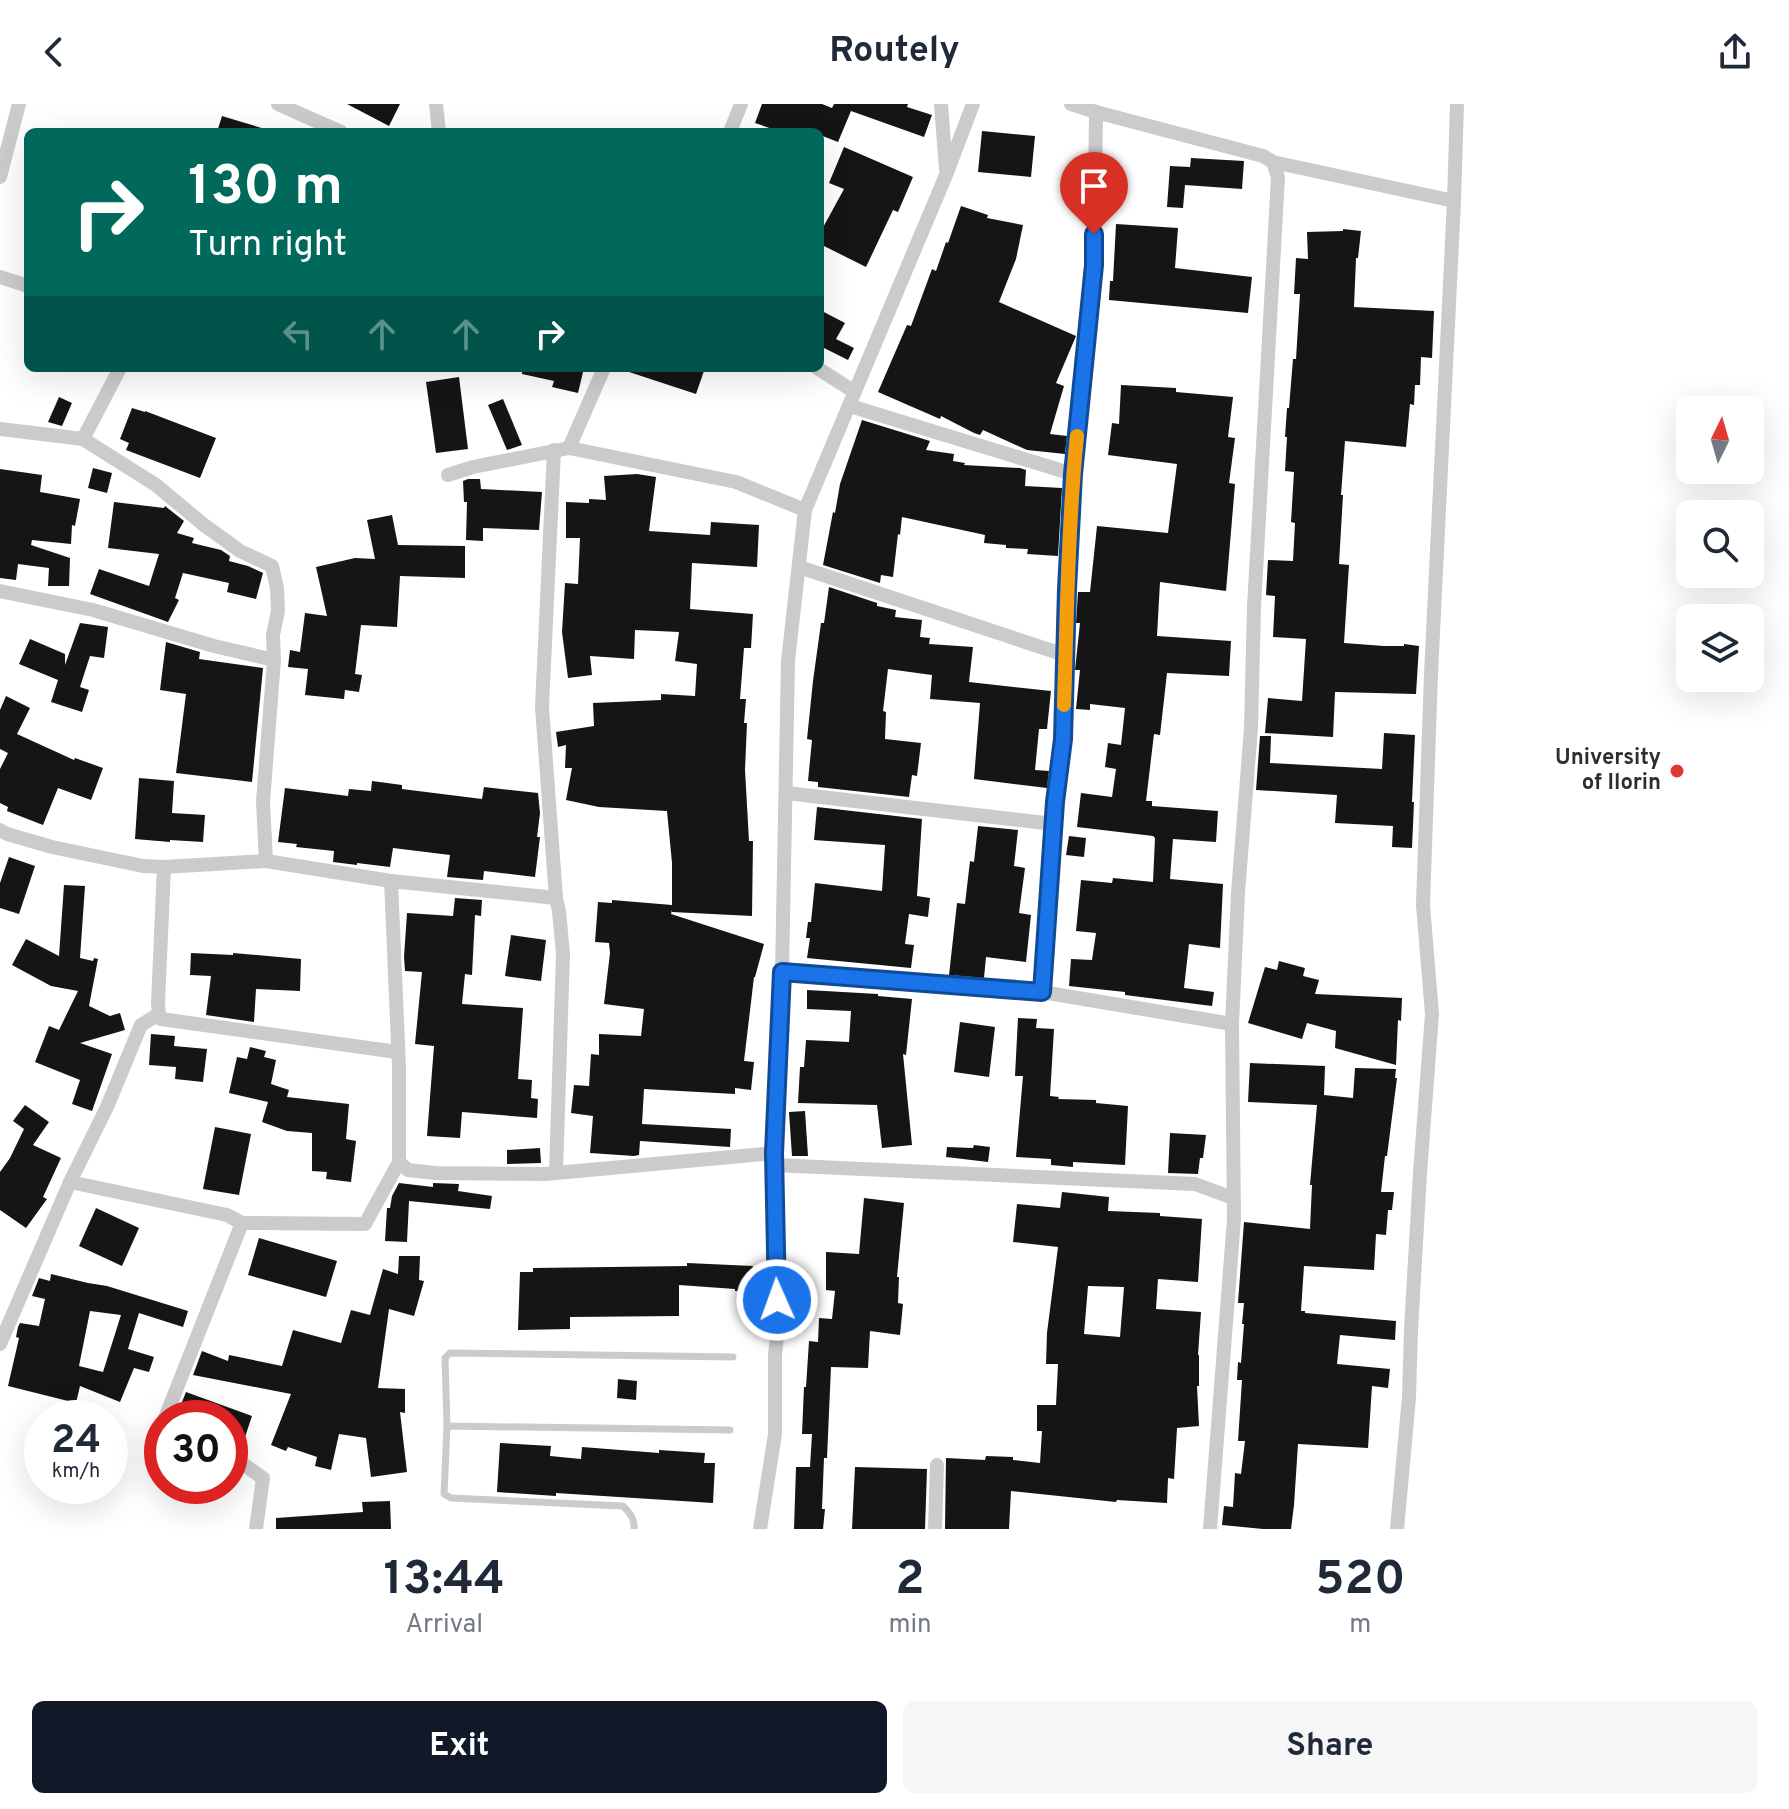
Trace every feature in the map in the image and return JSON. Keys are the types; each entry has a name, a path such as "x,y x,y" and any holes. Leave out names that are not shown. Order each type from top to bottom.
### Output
{"street":[{"path":"0,177 19,104"},
{"path":"278,104 332,128"},
{"path":"436,104 439,128"},
{"path":"732,128 741,104"},
{"path":"941,104 946,175"},
{"path":"760,1529 775,1434 778,1327 774,1159 782,972 788,661 805,510 973,104"},
{"path":"1071,104 1263,156 1273,162 1454,201"},
{"path":"1397,1529 1409,1397 1420,1173 1432,1014 1423,890 1457,104"},
{"path":"1042,992 1063,739 1073,474 1094,265 1096,112"},
{"path":"1210,1529 1234,1219 1232,1024 1238,893 1251,728 1254,607 1278,177 1273,162"},
{"path":"0,277 24,285"},
{"path":"83,439 118,372"},
{"path":"556,1172 563,954 542,707 562,449 602,372"},
{"path":"822,372 853,399 1073,474"},
{"path":"0,429 83,439 156,485 240,551 272,566 278,611 273,635 274,660 263,802 266,861"},
{"path":"448,475 562,449 736,482 805,510"},
{"path":"799,567 1065,655"},
{"path":"0,591 93,610 214,646 274,660"},
{"path":"786,793 1054,824"},
{"path":"0,830 52,847 143,866 266,861 391,881 556,898"},
{"path":"164,867 161,1019 397,1052"},
{"path":"70,1182 227,1215 242,1223 365,1224 399,1162 391,881"},
{"path":"782,972 1042,992 1232,1024"},
{"path":"0,1344 141,1025 159,1014"},
{"path":"399,1162 408,1170 435,1173 545,1174 774,1159 1195,1184 1233,1198"},
{"path":"172,1400 242,1223"},
{"path":"935,1529 937,1465"},
{"path":"248,1468 263,1478 256,1529"}],"lane":[{"path":"634,1529 635,1522 623,1506 451,1498 444,1494 447,1426 445,1358 450,1353 733,1357"},
{"path":"447,1426 730,1430"}],"building":[{"path":"347,104 400,104 389,126"},
{"path":"762,104 822,104 832,108 834,104 908,104 907,107 932,115 924,137 851,111 838,142 824,137 824,128 769,128 755,123"},
{"path":"222,116 262,128 218,128"},
{"path":"982,131 1035,136 1031,177 978,172"},
{"path":"844,147 913,177 898,212 893,210 866,267 824,246 824,226 844,189 829,183"},
{"path":"1191,158 1244,161 1242,189 1185,185 1183,208 1167,207 1170,166 1190,167"},
{"path":"961,206 988,215 987,218 1023,225 1016,259 999,302 1076,336 1056,383 1064,386 1050,434 1067,436 1065,454 1027,450 983,430 980,435 878,392 907,325 911,326 932,269 936,271"},
{"path":"1116,224 1178,228 1175,268 1252,277 1248,313 1109,300"},
{"path":"1361,231 1356,258 1354,307 1434,311 1432,358 1421,357 1420,385 1415,385 1414,405 1410,404 1406,447 1345,441 1341,495 1339,564 1349,565 1344,643 1419,646 1416,694 1335,692 1333,737 1265,733 1268,698 1302,701 1306,639 1273,637 1275,596 1266,595 1268,560 1293,561 1295,523 1291,522 1294,472 1285,471 1285,437 1293,359 1296,359 1300,294 1294,294 1296,258 1308,259 1307,232"},
{"path":"824,312 845,323 836,339 854,348 848,360 824,348"},
{"path":"583,372 578,393 552,387 554,381 522,374"},
{"path":"629,372 704,372 696,394"},
{"path":"459,377 468,449 436,453 426,382"},
{"path":"1121,385 1176,388 1176,392 1233,397 1228,437 1235,438 1229,483 1235,484 1226,591 1160,582 1157,636 1231,641 1229,676 1167,673 1160,735 1154,734 1146,801 1152,801 1152,806 1218,811 1216,842 1173,839 1170,879 1223,884 1220,948 1189,944 1184,988 1214,992 1212,1006 1069,986 1071,959 1092,960 1096,933 1076,931 1081,880 1112,883 1113,878 1153,882 1153,836 1077,827 1081,793 1112,797 1116,769 1105,767 1108,743 1121,745 1125,708 1090,704 1090,710 1076,709 1080,670 1075,670 1080,623 1076,623 1078,592 1090,592 1097,526 1168,533 1177,464 1108,455 1112,423 1119,424"},
{"path":"59,397 72,403 62,426 48,422"},
{"path":"503,399 522,445 507,450 488,405"},
{"path":"132,408 216,438 200,478 126,450 129,443 120,439"},
{"path":"862,420 930,441 926,450 954,454 953,461 964,465 1026,470 1025,486 1062,488 1058,556 1027,554 1028,549 984,543 985,535 902,517 893,577 881,575 880,583 823,565 840,484"},
{"path":"93,468 112,473 107,493 88,488"},
{"path":"0,469 42,475 40,492 80,499 75,526 72,525 71,544 32,540 31,545 70,558 69,586 48,586 49,568 18,564 16,580 0,578"},
{"path":"637,474 656,477 649,531 710,535 711,522 759,525 757,567 692,563 690,609 753,614 751,648 744,648 740,699 746,699 745,770 749,841 753,841 752,916 672,910 671,914 764,944 754,977 744,1061 754,1062 751,1090 735,1088 735,1094 644,1089 642,1124 731,1129 730,1147 640,1141 639,1155 634,1156 590,1153 593,1116 571,1113 574,1085 589,1086 591,1054 599,1055 599,1034 641,1036 644,1009 604,1004 610,953 609,943 595,942 598,902 612,903 612,900 672,905 667,811 599,807 566,800 572,768 565,768 566,745 558,747 556,732 594,726 593,703 661,700 661,694 695,696 697,664 675,661 679,632 635,630 634,659 590,656 592,675 568,678 562,632 565,583 578,584 580,538 566,538 566,502 606,500 604,476"},
{"path":"480,479 481,489 542,492 539,530 483,528 483,541 466,540 467,502 464,502 463,481"},
{"path":"114,502 165,506 184,521 177,533 194,538 192,543 221,550 230,556 229,561 263,573 256,599 227,592 229,583 183,573 175,598 179,600 168,622 90,594 99,569 149,586 159,554 108,548"},
{"path":"392,515 398,545 465,546 465,578 400,576 397,627 361,625 355,674 362,675 359,692 345,690 344,699 305,695 308,669 288,667 290,650 300,652 305,613 327,616 316,567 355,558 375,559 367,520"},
{"path":"829,587 896,610 895,617 922,620 920,637 930,638 929,644 973,647 969,682 1051,691 1047,729 1039,729 1035,770 1049,771 1047,788 974,779 980,703 930,699 932,675 888,669 883,711 886,712 885,739 921,743 917,776 912,775 909,797 818,787 818,782 808,781 812,740 807,739 813,681"},
{"path":"80,623 108,627 104,658 90,656 80,687 89,690 82,712 51,702 58,680 19,664 30,639 65,654 65,665"},
{"path":"166,642 200,652 199,659 263,668 252,782 176,773 186,694 160,690"},
{"path":"6,696 30,708 17,734 74,760 103,768 91,800 58,788 43,825 7,811 8,807 0,803 0,769 8,753 0,749 0,710"},
{"path":"1384,733 1415,735 1412,848 1392,847 1393,826 1335,823 1337,795 1256,790 1260,736 1271,736 1270,763 1382,769"},
{"path":"139,778 174,781 172,813 205,815 203,842 135,839"},
{"path":"372,781 402,785 402,789 482,799 484,787 538,793 540,813 537,837 540,837 535,877 484,871 483,880 447,877 450,855 393,848 390,867 333,862 334,851 278,842 285,788 348,796 349,789 371,791"},
{"path":"817,807 922,819 917,896 930,898 928,917 909,914 905,944 914,945 911,968 807,958 810,938 806,938 815,883 882,891 885,845 814,840"},
{"path":"978,826 1018,830 1014,866 1025,868 1019,913 1031,915 1026,962 986,957 984,978 949,975 957,903 965,904"},
{"path":"1069,836 1086,838 1084,857 1066,855"},
{"path":"9,857 35,866 19,914 0,908 0,883"},
{"path":"64,885 85,886 80,958 98,959 89,1006 110,1016 120,1013 125,1030 80,1043 112,1054 92,1111 72,1104 80,1080 35,1062 49,1026 59,1030 78,991 51,986 12,965 26,939 59,956"},
{"path":"455,898 482,900 481,916 475,915 472,975 465,974 462,1004 523,1008 518,1079 532,1080 531,1098 538,1099 537,1118 462,1112 460,1138 427,1136 434,1046 415,1044 422,972 405,971 404,957 407,913 453,916"},
{"path":"511,935 546,940 541,981 505,976"},
{"path":"191,953 301,959 300,991 256,989 254,1022 206,1015 211,976 190,975"},
{"path":"1279,961 1305,968 1303,976 1319,980 1315,994 1402,998 1396,1065 1335,1048 1336,1031 1307,1023 1302,1039 1248,1023 1265,967 1277,970"},
{"path":"807,990 912,999 906,1055 903,1054 912,1145 882,1148 877,1105 798,1103 800,1067 804,1067 806,1040 849,1042 851,1011 807,1009"},
{"path":"1018,1018 1037,1019 1036,1028 1054,1029 1050,1096 1128,1106 1125,1165 1073,1162 1073,1167 1051,1165 1051,1159 1016,1157 1023,1076 1015,1076"},
{"path":"960,1022 995,1027 989,1077 954,1072"},
{"path":"151,1034 175,1036 174,1046 207,1049 203,1082 175,1079 176,1067 149,1065"},
{"path":"250,1047 266,1051 264,1057 276,1060 271,1084 289,1090 287,1097 349,1104 346,1139 356,1141 351,1182 326,1179 327,1172 312,1171 312,1133 287,1131 262,1122 268,1102 229,1093 237,1057 247,1059"},
{"path":"1250,1063 1325,1066 1324,1095 1353,1098 1355,1068 1396,1069 1397,1078 1381,1192 1394,1192 1392,1210 1388,1210 1386,1235 1376,1234 1374,1270 1304,1266 1301,1311 1396,1321 1395,1340 1340,1335 1337,1364 1390,1369 1388,1388 1372,1386 1368,1448 1298,1444 1291,1529 1222,1525 1224,1506 1233,1507 1235,1473 1241,1474 1245,1441 1238,1441 1242,1380 1237,1380 1244,1324 1244,1303 1238,1303 1244,1222 1310,1229 1310,1185 1317,1105 1248,1102"},
{"path":"25,1105 49,1122 33,1145 61,1158 43,1197 47,1199 26,1228 0,1210 0,1172 24,1129 13,1121"},
{"path":"805,1111 808,1156 792,1156 789,1112"},
{"path":"215,1127 251,1134 239,1195 203,1189"},
{"path":"1170,1133 1206,1135 1198,1174 1168,1173"},
{"path":"974,1145 990,1147 988,1162 946,1157 947,1147 973,1148"},
{"path":"540,1148 541,1163 507,1164 507,1150"},
{"path":"399,1183 433,1187 433,1183 459,1184 458,1191 492,1196 490,1209 409,1201 407,1242 385,1241 387,1208 390,1208"},
{"path":"1062,1192 1109,1197 1108,1211 1160,1213 1160,1216 1202,1219 1198,1282 1158,1279 1156,1309 1201,1312 1197,1386 1199,1426 1177,1428 1174,1479 1168,1478 1167,1503 1116,1502 1011,1491 1009,1529 945,1529 946,1458 985,1460 986,1456 1013,1457 1013,1460 1040,1463 1042,1431 1037,1431 1037,1405 1056,1405 1058,1364 1046,1364 1058,1247 1013,1242 1017,1204 1060,1208","holes":["1088,1286 1124,1287 1120,1337 1084,1334"]},
{"path":"864,1198 904,1203 897,1277 898,1303 903,1304 900,1335 870,1331 868,1368 831,1367 827,1458 824,1458 823,1529 794,1529 796,1467 810,1467 812,1434 802,1434 809,1341 818,1342 819,1318 832,1319 835,1291 826,1290 826,1252 859,1254"},
{"path":"96,1208 139,1228 122,1266 79,1246"},
{"path":"259,1238 337,1261 326,1297 248,1275"},
{"path":"399,1256 420,1256 419,1280 424,1281 414,1316 389,1309 378,1388 405,1389 405,1413 400,1412 407,1472 371,1477 366,1438 339,1434 331,1470 315,1466 317,1457 271,1445 291,1394 193,1375 202,1351 228,1361 229,1355 282,1366 293,1330 341,1343 351,1310 370,1315 383,1269 398,1274"},
{"path":"687,1263 753,1266 752,1292 679,1285 679,1316 570,1317 570,1329 518,1330 520,1272 533,1272 533,1268 687,1266"},
{"path":"51,1274 107,1286 188,1311 183,1327 139,1313 128,1349 154,1357 149,1372 134,1368 121,1400 80,1386 77,1400 64,1400 8,1386 20,1323 39,1326 45,1299 32,1296 39,1278 50,1281","holes":["90,1311 121,1315 103,1372 79,1366"]},
{"path":"618,1379 637,1381 636,1400 617,1398"},
{"path":"186,1392 208,1400 183,1400"},
{"path":"500,1443 551,1446 550,1456 581,1459 582,1447 705,1453 704,1463 715,1463 713,1503 497,1492"},
{"path":"855,1467 927,1469 925,1529 852,1529"},
{"path":"390,1501 391,1529 276,1529 276,1518 363,1512 362,1502"}],"slow traffic":[{"path":"1064,705 1067,589 1077,436"}],"place":[{"name":"University of Ilorin","path":"1677,771"}],"route":[{"path":"777,1300 774,1153 782,972 1042,992 1055,802 1063,739 1073,474 1094,265 1094,234"}]}
